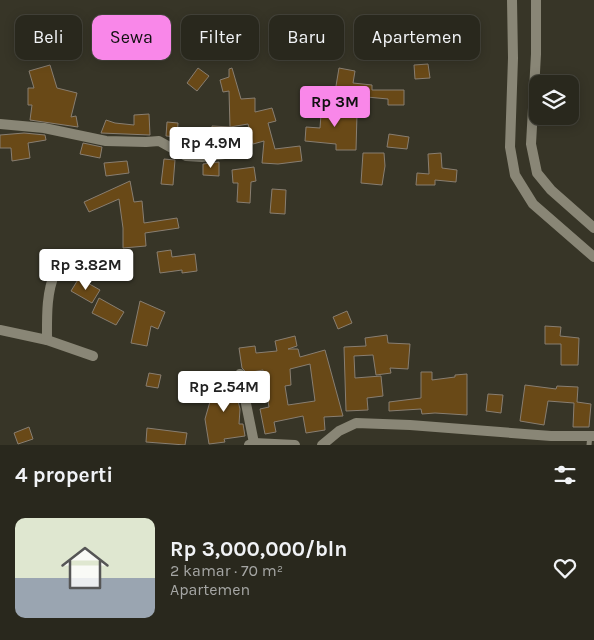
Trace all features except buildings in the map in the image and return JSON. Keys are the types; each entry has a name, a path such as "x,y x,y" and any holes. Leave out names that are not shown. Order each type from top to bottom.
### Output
{"street":[{"path":"512,0 513,58 510,147 515,175 533,204 594,257"},
{"path":"536,0 536,54 531,144 537,173 550,190 594,228"},
{"path":"0,124 44,128 106,141 158,141 186,156 202,157 247,151"},
{"path":"47,340 49,292 54,273"},
{"path":"0,330 47,340 93,356"},
{"path":"240,374 250,444 295,445"},
{"path":"322,445 339,431 356,424 410,425 550,441 591,439"}]}
